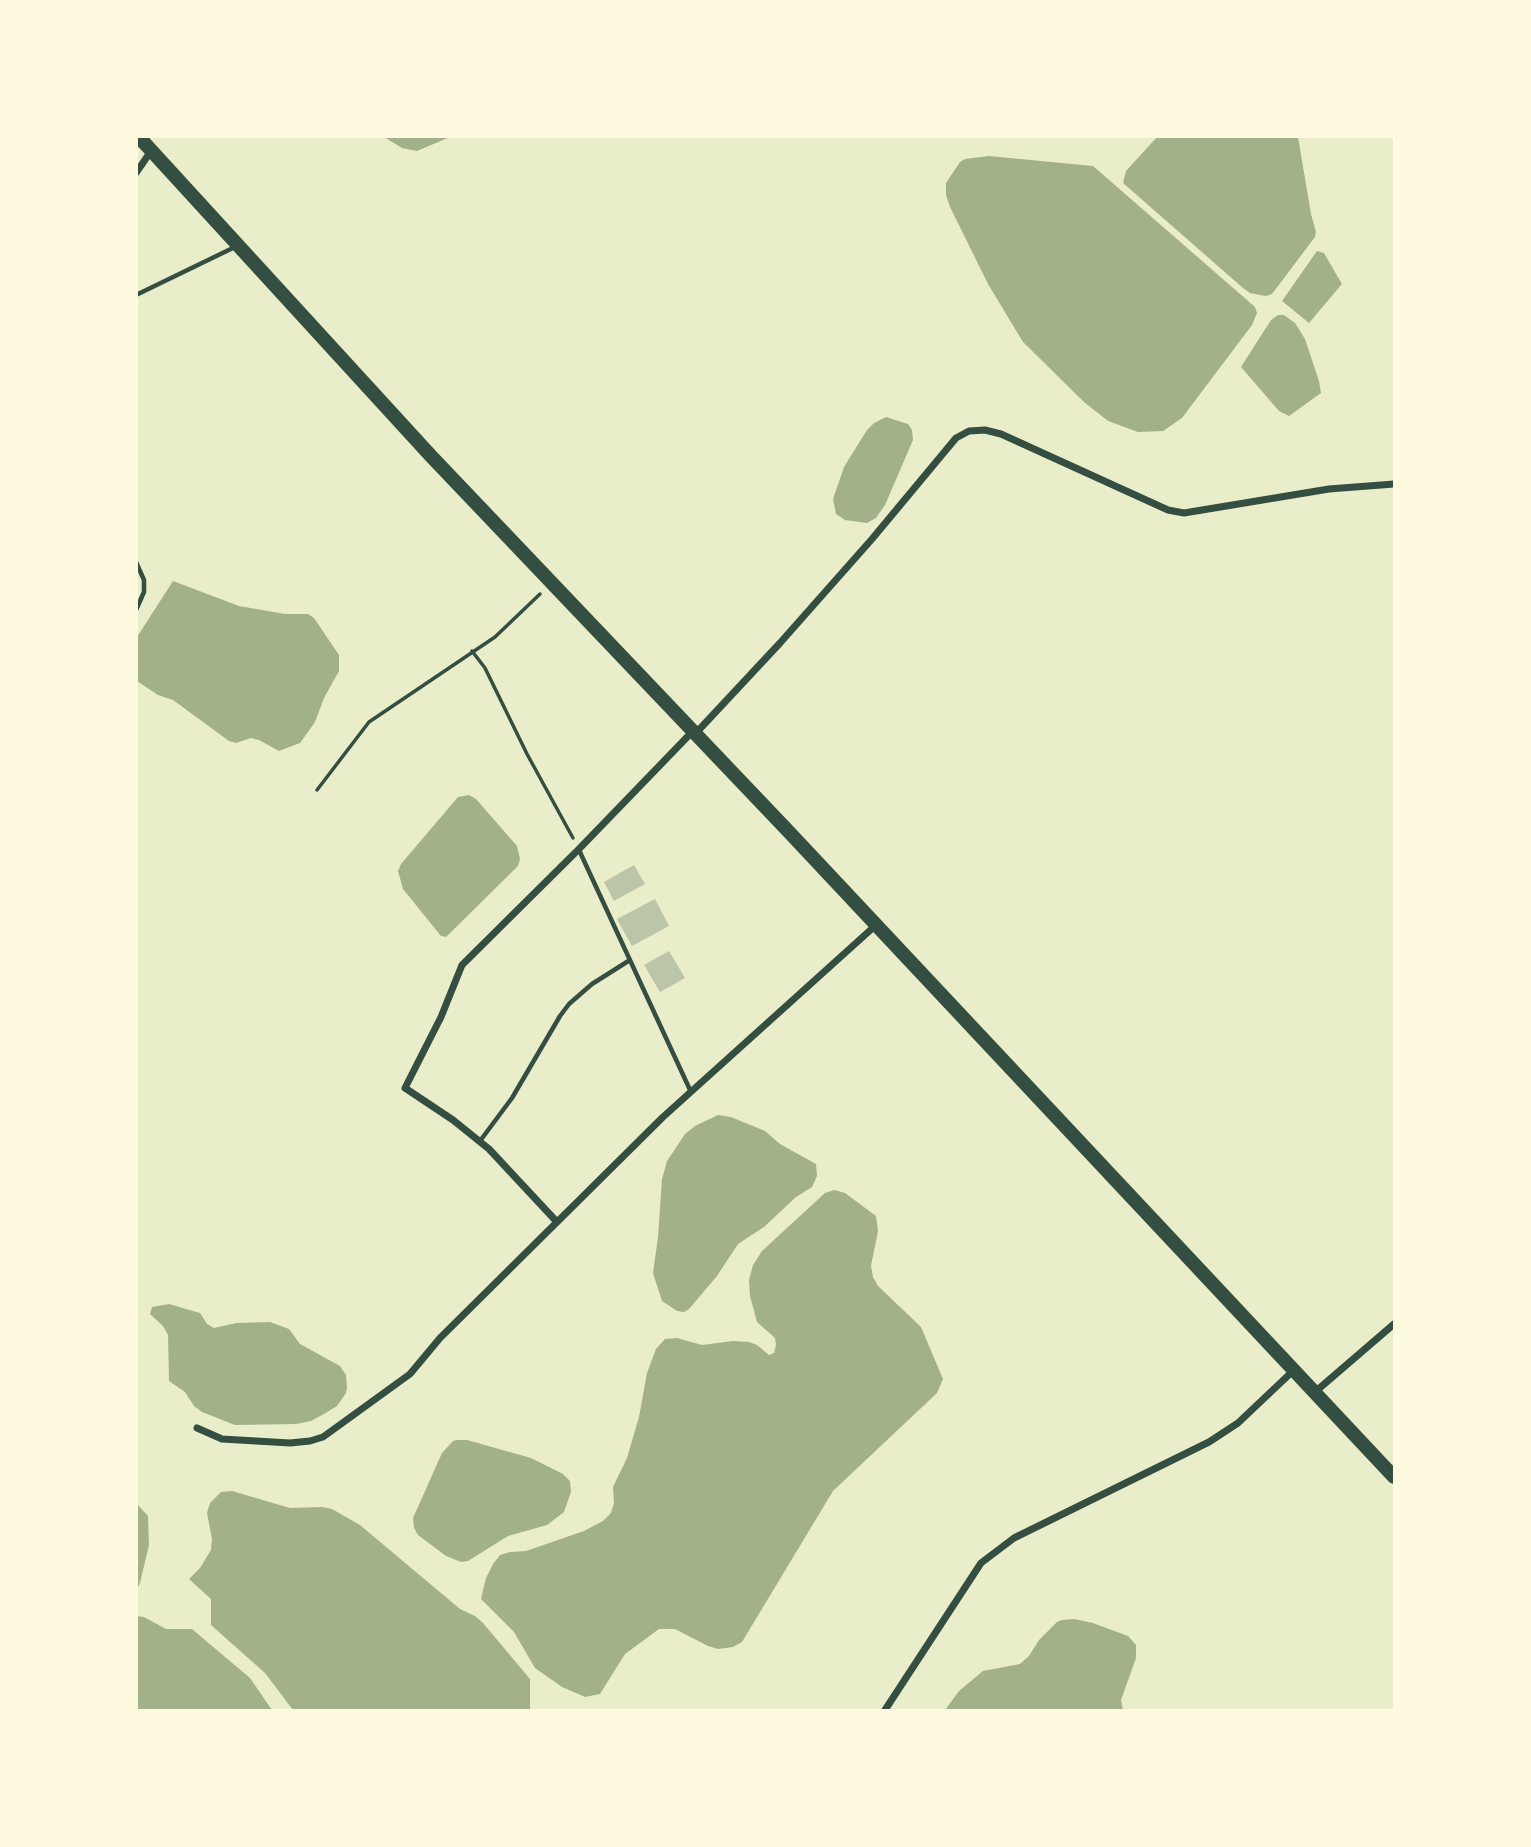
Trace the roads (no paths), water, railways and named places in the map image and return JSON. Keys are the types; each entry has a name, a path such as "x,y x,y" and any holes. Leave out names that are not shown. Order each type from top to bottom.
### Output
{"highway":[{"path":"138,136 439,465 877,925 1395,1477"}],"street":[{"path":"136,173 151,151"},
{"path":"557,1222 480,1141 405,1088 441,1017 462,965 780,643 863,550 956,438 970,431 985,430 1000,434 1168,510 1184,513 1329,489 1395,484"},
{"path":"197,1428 222,1439 278,1443 323,1437 410,1374 440,1338 691,1092 877,925"},
{"path":"1315,1392 1395,1324"},
{"path":"885,1710 981,1563 989,1556 1014,1538 1209,1442 1238,1423 1294,1370"}],"lane":[{"path":"136,295 237,245"},
{"path":"136,562 144,580 144,592 136,610"},
{"path":"579,849 691,1092"},
{"path":"480,1141 512,1098 559,1016 592,984 630,960"}]}
